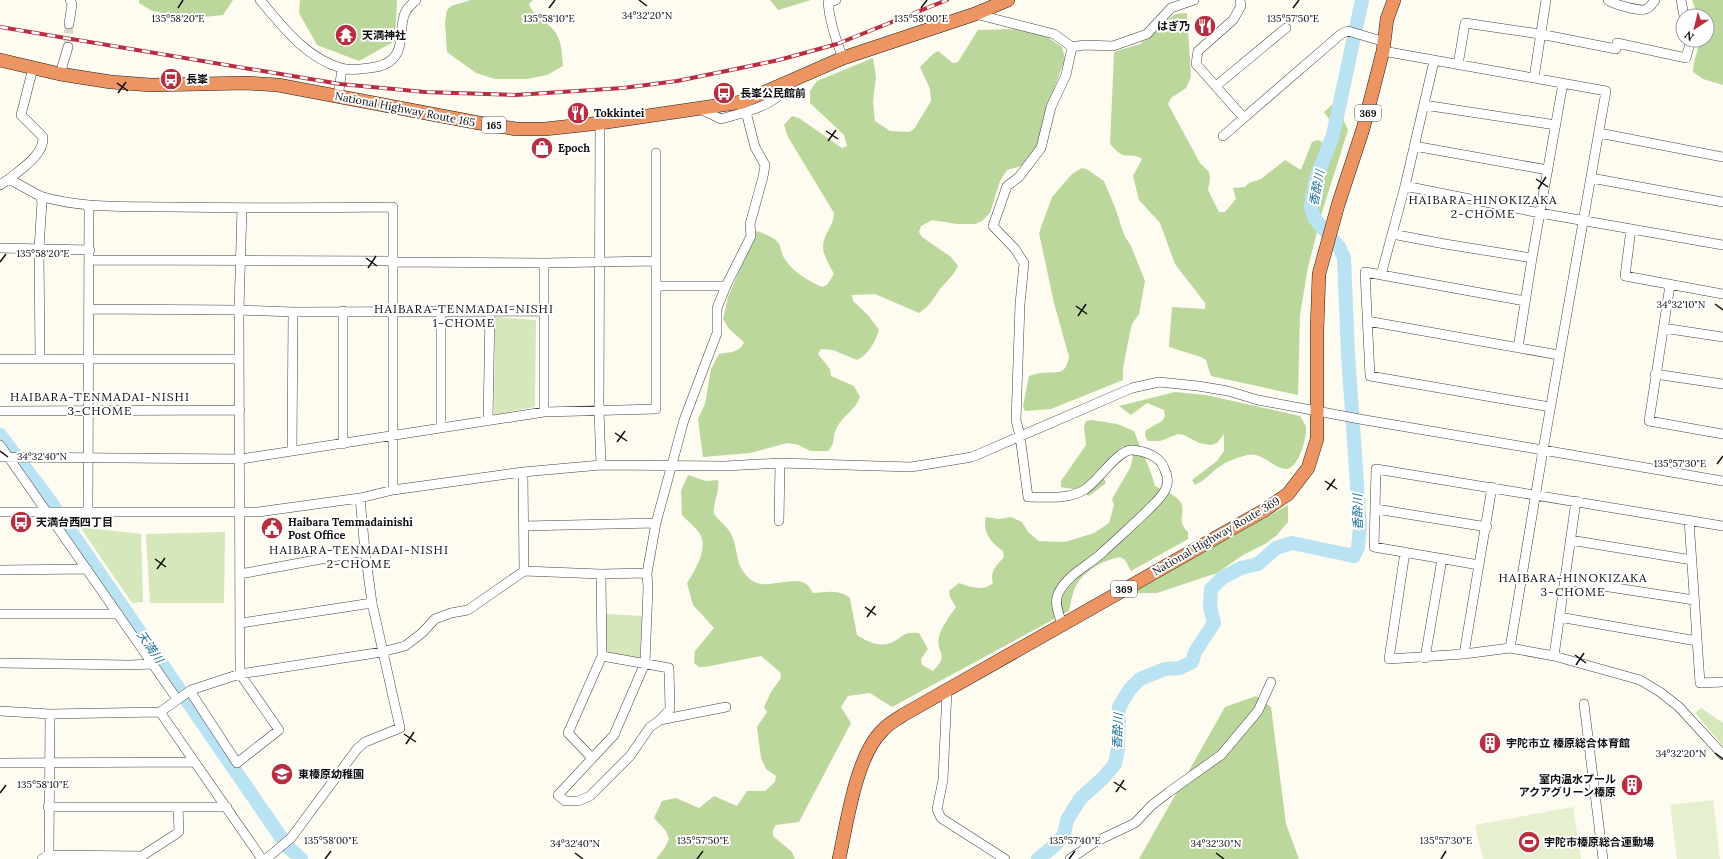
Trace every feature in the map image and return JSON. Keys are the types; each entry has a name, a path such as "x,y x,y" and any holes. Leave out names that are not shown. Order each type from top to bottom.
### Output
{"highway":[{"name":"National Highway Route 165","path":"0,60 60,74 111,82 151,85 246,83 272,85 516,129 545,129 600,123 742,102 843,58 975,14 1008,0"},
{"name":"369","path":"1383,0 1387,19"},
{"name":"National Highway Route 369","path":"839,859 862,763 871,744 883,730 903,715 1263,511 1288,494 1308,468 1317,440 1317,330 1319,274 1338,205 1363,129 1384,47 1387,19 1394,0"}],"street":[{"path":"69,24 72,4 70,0"},
{"path":"260,0 302,47 326,62 342,69 376,67 391,61 400,45 406,11 416,0"},
{"path":"836,0 828,3 829,13 843,58"},
{"path":"1072,48 1084,45 1113,46 1147,34 1172,8 1194,0"},
{"path":"1240,0 1242,6 1233,20 1198,51 1196,64 1243,117"},
{"path":"1534,78 1546,0"},
{"path":"1608,0 1611,3 1638,10 1646,10 1655,0"},
{"path":"975,14 1054,34 1072,48"},
{"path":"1458,65 1465,23 1540,34 1616,49 1617,43 1686,58 1689,48"},
{"path":"1216,86 1286,28"},
{"path":"1223,136 1243,117 1341,34 1348,31 1367,37 1384,47 1434,61 1606,91 1550,407 1510,648"},
{"path":"60,74 68,47"},
{"path":"1062,624 1056,608 1058,595 1071,576 1104,552 1128,531 1156,502 1166,488 1168,477 1162,462 1146,452 1130,449 1121,453 1095,482 1084,491 1066,497 1028,497 1020,436 1016,420 1020,304 1024,263 1015,249 992,226 1007,186 1019,177 1041,148 1051,107 1066,75 1072,48"},
{"path":"1381,275 1405,186 1434,61"},
{"path":"0,185 26,165 44,144 44,137 22,114 33,68"},
{"path":"338,97 342,69"},
{"path":"700,108 721,119 746,112 772,102 788,89 793,80"},
{"path":"1518,348 1532,258 1564,83"},
{"path":"1424,105 1556,125"},
{"path":"602,656 645,663 669,668 670,709 660,720 650,727 630,756 590,796 578,801 565,801 558,795 614,735 645,663 648,573 656,523 673,466 684,420 717,333 717,308 726,286 751,236 750,224 764,166 755,147 746,112"},
{"path":"600,123 599,410 601,465"},
{"path":"1599,133 1723,157"},
{"path":"1414,146 1548,170"},
{"path":"4,457 241,459 544,412 656,408 656,153"},
{"path":"1591,178 1723,202"},
{"path":"8,179 40,196 62,203 89,205 242,208 393,207 392,490"},
{"path":"1405,186 1540,213 1723,245"},
{"path":"40,196 42,201 39,249 40,359"},
{"path":"88,512 89,205"},
{"path":"190,691 237,763 279,730 240,674 241,459 239,310 242,208"},
{"path":"1631,229 1625,276 1723,294"},
{"path":"1392,234 1532,258"},
{"path":"0,248 90,250"},
{"path":"90,260 544,263 656,261"},
{"path":"544,263 544,412"},
{"path":"1525,301 1365,272 1370,376 1550,407"},
{"path":"1670,285 1655,374 1649,421 1723,434"},
{"path":"656,286 726,286"},
{"path":"89,309 239,310 293,312 544,311"},
{"path":"488,421 490,311"},
{"path":"292,450 293,312"},
{"path":"343,312 343,444"},
{"path":"441,312 441,428"},
{"path":"1367,321 1559,355"},
{"path":"1663,328 1723,337"},
{"path":"0,359 239,359"},
{"path":"1655,374 1723,384"},
{"path":"0,512 258,512 360,498 392,490 523,472 601,465 725,466 780,463 911,466 972,458 1107,398 1132,388 1159,382 1228,391 1258,400 1365,420 1723,481"},
{"path":"0,411 240,410"},
{"path":"0,445 4,457 47,511 177,699"},
{"path":"779,521 780,463"},
{"path":"1479,565 1374,547 1376,469 1536,494 1723,526"},
{"path":"523,472 524,572"},
{"path":"1464,654 1487,527 1492,487"},
{"path":"266,859 291,838 357,749 365,742 400,728 372,603 364,551 360,498"},
{"path":"1554,656 1576,501"},
{"path":"1376,509 1487,527"},
{"path":"1689,520 1700,683 1723,682"},
{"path":"524,526 656,523"},
{"path":"1570,540 1692,560"},
{"path":"240,574 364,551"},
{"path":"1405,552 1389,660 1426,658 1510,648 1554,656 1640,680 1660,692 1679,707 1723,755"},
{"path":"1426,658 1442,559"},
{"path":"0,570 87,569"},
{"path":"0,711 50,714 160,712 190,691 240,674 382,652 405,646 422,633 435,619 451,613 468,610 524,572 601,574 648,573"},
{"path":"592,758 568,733 602,656 601,574"},
{"path":"1564,580 1694,600"},
{"path":"241,623 372,603"},
{"path":"0,614 118,614"},
{"path":"1559,617 1697,641"},
{"path":"0,663 153,664"},
{"path":"1070,859 1095,842 1135,823 1163,796 1221,755 1258,710 1271,682"},
{"path":"947,690 943,780 937,809 942,818 1005,859"},
{"path":"1584,704 1602,859"},
{"path":"660,720 726,707"},
{"path":"160,712 262,859"},
{"path":"50,714 48,807 45,857 142,856 179,832 178,807"},
{"path":"0,763 194,762"},
{"path":"48,807 227,807"}],"green space":[{"path":"139,0 233,0 223,15 194,18 152,11 139,3"},
{"path":"300,0 397,0 395,41 359,61 317,45 299,13"},
{"path":"471,0 533,0 529,4 531,9 552,28 558,37 561,47 563,66 547,75 527,79 495,79 476,73 447,52 445,23 447,10 451,6"},
{"path":"770,0 811,0 778,10"},
{"path":"1692,0 1723,0 1723,85 1703,79 1693,72 1698,48 1715,48 1715,8 1695,8"},
{"path":"1187,13 1191,77 1186,88 1171,98 1168,104 1200,163 1209,172 1210,178 1208,190 1219,212 1225,212 1236,199 1233,188 1245,187 1249,183 1261,179 1285,160 1301,170 1312,142 1318,140 1330,146 1339,133 1324,112 1335,102 1348,130 1323,209 1308,267 1300,315 1298,395 1211,376 1206,360 1169,347 1172,307 1205,309 1205,303 1175,264 1160,223 1139,200 1133,176 1142,159 1140,157 1123,155 1110,144 1114,52 1140,44 1175,14"},
{"path":"1023,29 1047,37 1062,47 1065,59 1047,108 1037,146 1025,165 1007,170 1000,181 990,213 982,221 975,224 957,224 932,220 921,226 919,232 922,237 951,257 958,266 931,302 923,310 919,313 875,294 852,295 853,301 868,315 879,330 871,347 857,360 833,350 821,349 818,354 830,369 831,376 854,386 860,397 856,405 837,427 833,442 828,451 810,451 799,445 787,443 750,453 703,457 698,419 705,404 711,369 719,354 737,350 744,342 729,329 723,319 728,297 757,231 775,239 780,245 783,256 790,266 811,282 822,287 827,285 834,274 823,249 823,244 825,236 833,220 834,213 788,137 784,125 792,116 799,118 842,148 847,146 844,135 810,103 810,91 817,81 873,58 876,77 873,102 875,121 890,131 909,132 914,129 931,101 930,89 920,67 933,54 938,51 953,63 958,62 978,30"},
{"path":"1082,168 1088,170 1104,181 1124,235 1131,246 1145,281 1139,314 1132,324 1123,368 1123,380 1051,409 1025,411 1023,406 1029,376 1038,373 1060,372 1065,368 1069,357 1054,303 1039,233 1052,197 1072,174"},
{"path":"495,317 536,320 535,407 494,415"},
{"path":"1175,392 1206,395 1300,416 1306,426 1306,432 1304,444 1299,457 1291,467 1282,469 1253,454 1247,455 1222,465 1195,485 1192,480 1217,461 1224,451 1224,434 1217,443 1211,445 1199,443 1184,435 1178,434 1160,441 1148,441 1145,436 1146,430 1162,421 1165,416 1164,410 1147,403 1131,415 1119,406"},
{"path":"1092,420 1117,424 1134,431 1155,486 1173,495 1181,503 1183,511 1182,521 1184,528 1188,532 1188,539 1131,571 1125,560 1120,557 1114,558 1095,567 1079,581 1076,586 1069,611 892,707 870,693 848,696 841,707 851,723 799,822 776,825 773,830 773,836 792,852 795,859 656,859 664,849 669,839 666,831 654,818 662,801 676,798 699,808 714,796 737,806 747,791 765,791 775,782 776,776 766,769 761,758 757,727 767,712 764,707 771,692 781,678 780,672 761,656 705,667 699,667 694,663 695,651 714,628 693,605 687,583 699,562 703,544 699,532 682,515 681,491 688,475 706,481 718,480 714,513 734,540 739,564 752,581 771,584 800,581 807,585 813,593 842,593 850,598 857,635 870,642 888,644 905,634 919,633 928,649 921,659 922,665 933,671 942,657 938,643 940,633 956,607 950,597 949,591 959,583 977,588 989,586 993,583 992,575 994,569 1004,557 1003,551 988,537 985,528 986,517 999,519 1011,517 1022,522 1029,533 1039,541 1065,542 1094,533 1109,523 1114,505 1112,499 1130,468 1133,457 1123,446 1100,470 1106,483 1089,496 1079,490 1061,487 1061,481 1086,445 1084,426 1086,421"},
{"path":"1288,505 1288,522 1276,536 1265,544 1243,555 1217,573 1157,593 1129,593"},
{"path":"80,527 141,534 143,602 132,603"},
{"path":"225,532 224,603 150,603 146,534"},
{"path":"606,614 642,616 640,658 606,652"},
{"path":"1256,696 1271,707 1286,824 1299,859 1139,859 1225,707"},
{"path":"1701,708 1723,723 1723,746 1695,713"},
{"path":"1713,800 1720,859 1677,859 1670,805"},
{"name":"宇陀市榛原総合運動場","path":"1573,807 1581,859 1483,859 1475,825"}],"waterway":[{"name":"香酔川","path":"1038,859 1055,845 1064,835 1067,820 1080,799 1103,778 1115,764 1118,749 1119,707 1130,689 1140,679 1165,669 1180,668 1192,662 1195,652 1214,623 1210,607 1211,589 1222,578 1241,568 1258,564 1276,548 1292,543 1354,556 1358,547 1360,528 1348,354 1344,258 1339,247 1315,219 1311,208 1316,179 1333,135 1362,0"},
{"name":"天満川","path":"0,435 45,494 287,846 301,859"}],"tunnel":[{"path":"68,47 69,24"}],"railway":[{"path":"0,27 340,84 425,92 515,95 623,88 677,81 779,60 837,44 947,0"}],"place":[{"name":"はぎ乃","path":"1205,26"},
{"name":"天満神社","path":"346,35"},
{"name":"長峯","path":"171,79"},
{"name":"長峯公民館前","path":"724,93"},
{"name":"Tokkintei","path":"578,113"},
{"name":"Epoch","path":"542,148"},
{"name":"天満台西四丁目","path":"21,522"},
{"name":"Haibara Temmadainishi Post Office","path":"272,528"},
{"name":"宇陀市立 榛原総合体育館","path":"1490,743"},
{"name":"東榛原幼稚園","path":"282,774"},
{"name":"室内温水プール アクアグリーン榛原","path":"1632,785"},
{"name":"宇陀市榛原総合運動場","path":"1529,842"}],"district":[{"name":"HAIBARA-HINOKIZAKA 2-CHOME","path":"1483,207"},
{"name":"HAIBARA-TENMADAI-NISHI 1-CHOME","path":"464,316"},
{"name":"HAIBARA-TENMADAI-NISHI 3-CHOME","path":"100,404"},
{"name":"HAIBARA-TENMADAI-NISHI 2-CHOME","path":"359,557"},
{"name":"HAIBARA-HINOKIZAKA 3-CHOME","path":"1573,585"}]}
